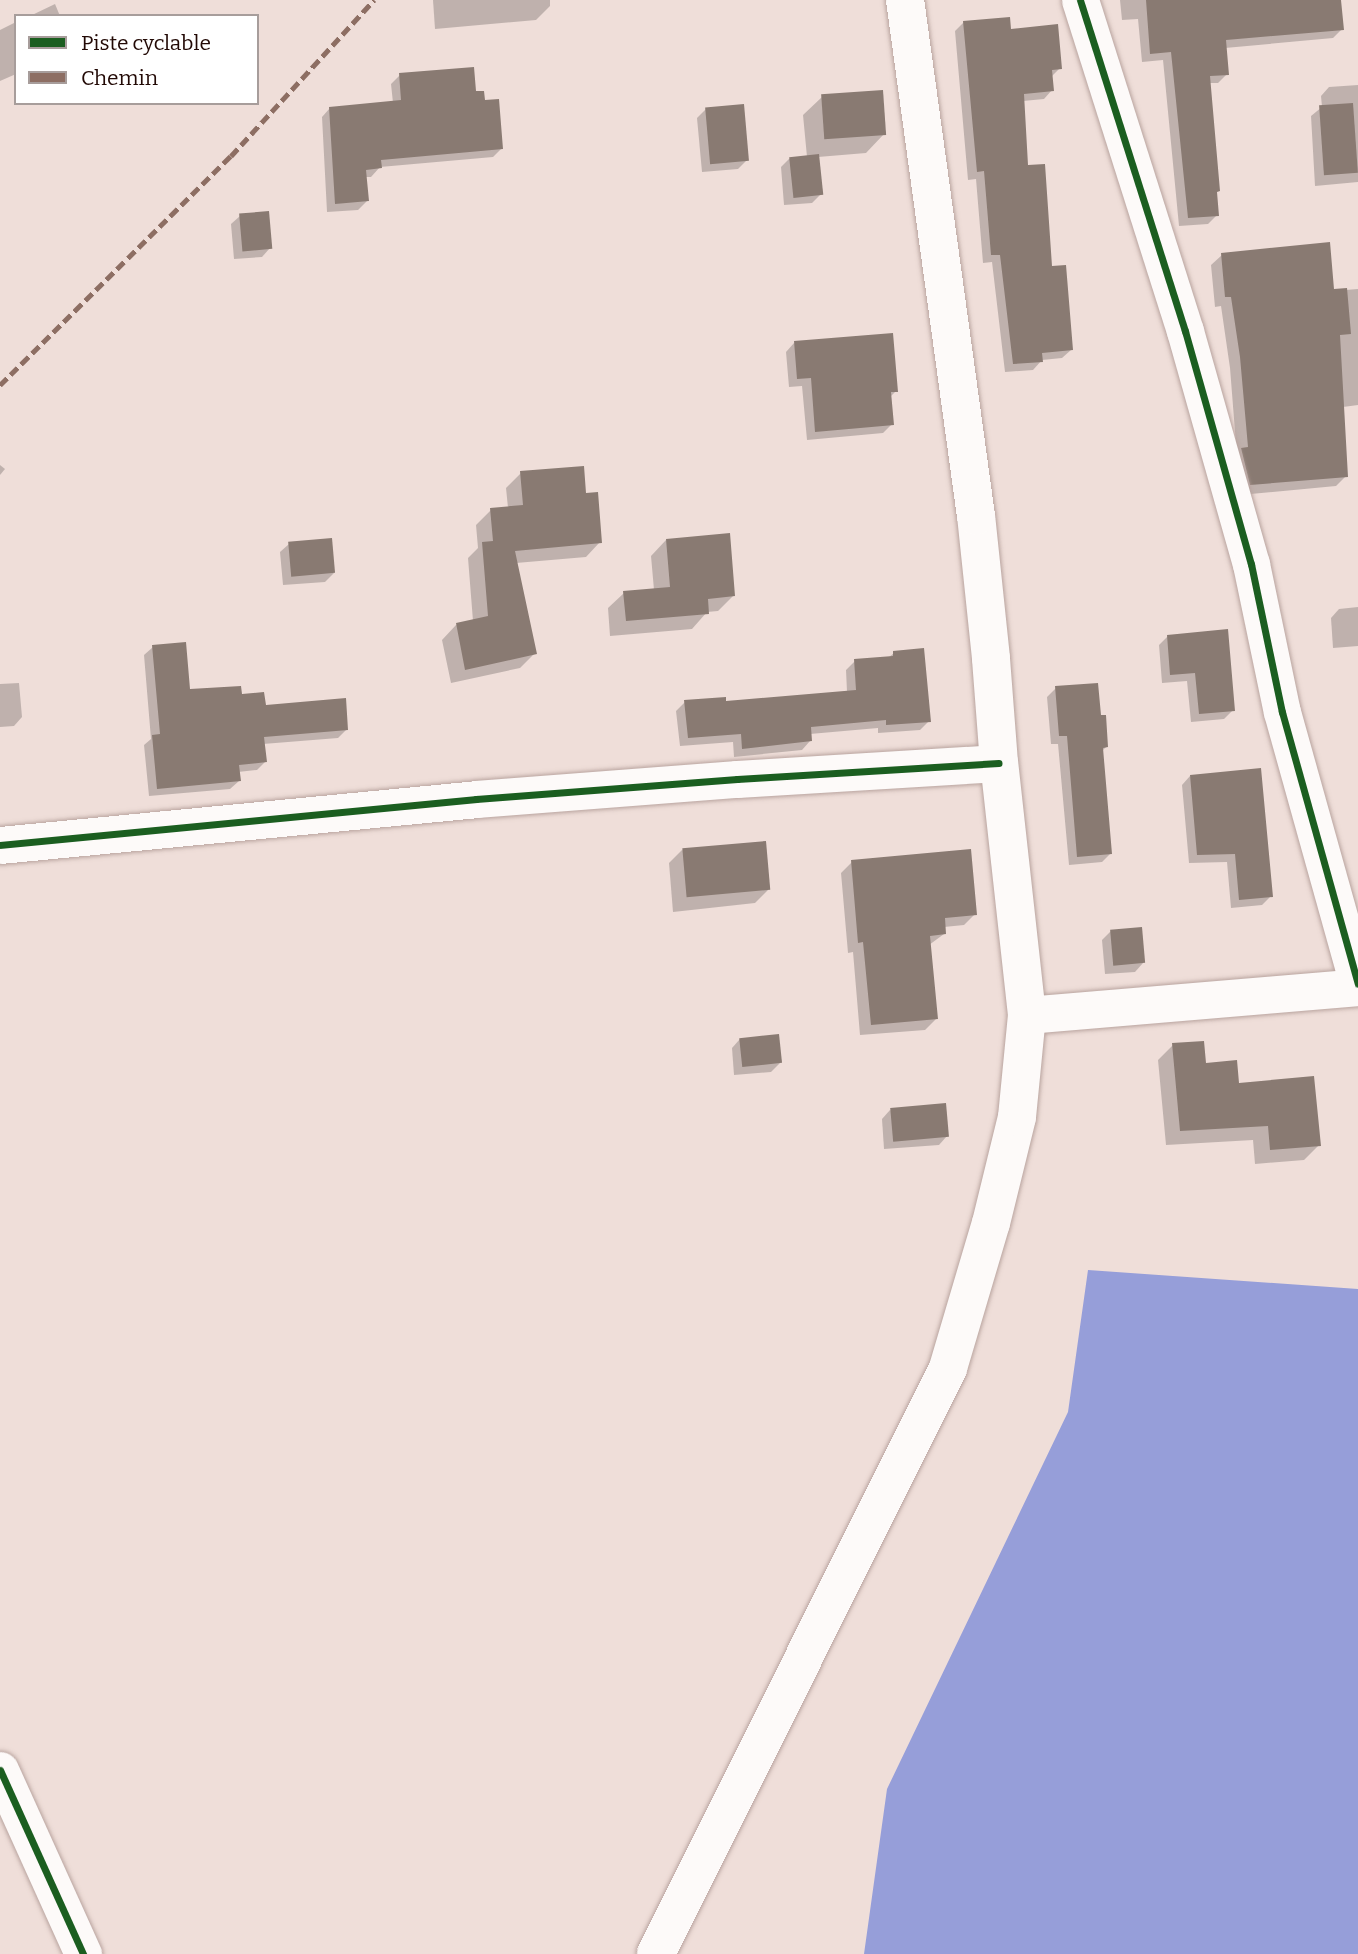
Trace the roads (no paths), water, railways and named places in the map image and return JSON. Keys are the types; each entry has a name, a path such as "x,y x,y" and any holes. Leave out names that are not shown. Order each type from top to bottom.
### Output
{"main road":[{"path":"656,1954 948,1368 991,1223 1017,1118 1027,1015 999,763 976,516 905,0"}],"street":[{"path":"1027,1015 1358,986 1282,712 1251,564 1185,331 1080,0"},
{"path":"0,845 476,799 999,763"},
{"path":"0,1770 83,1954"}],"water":[{"path":"1088,1270 1358,1289 1358,1954 864,1954 887,1789 1068,1412"}]}
